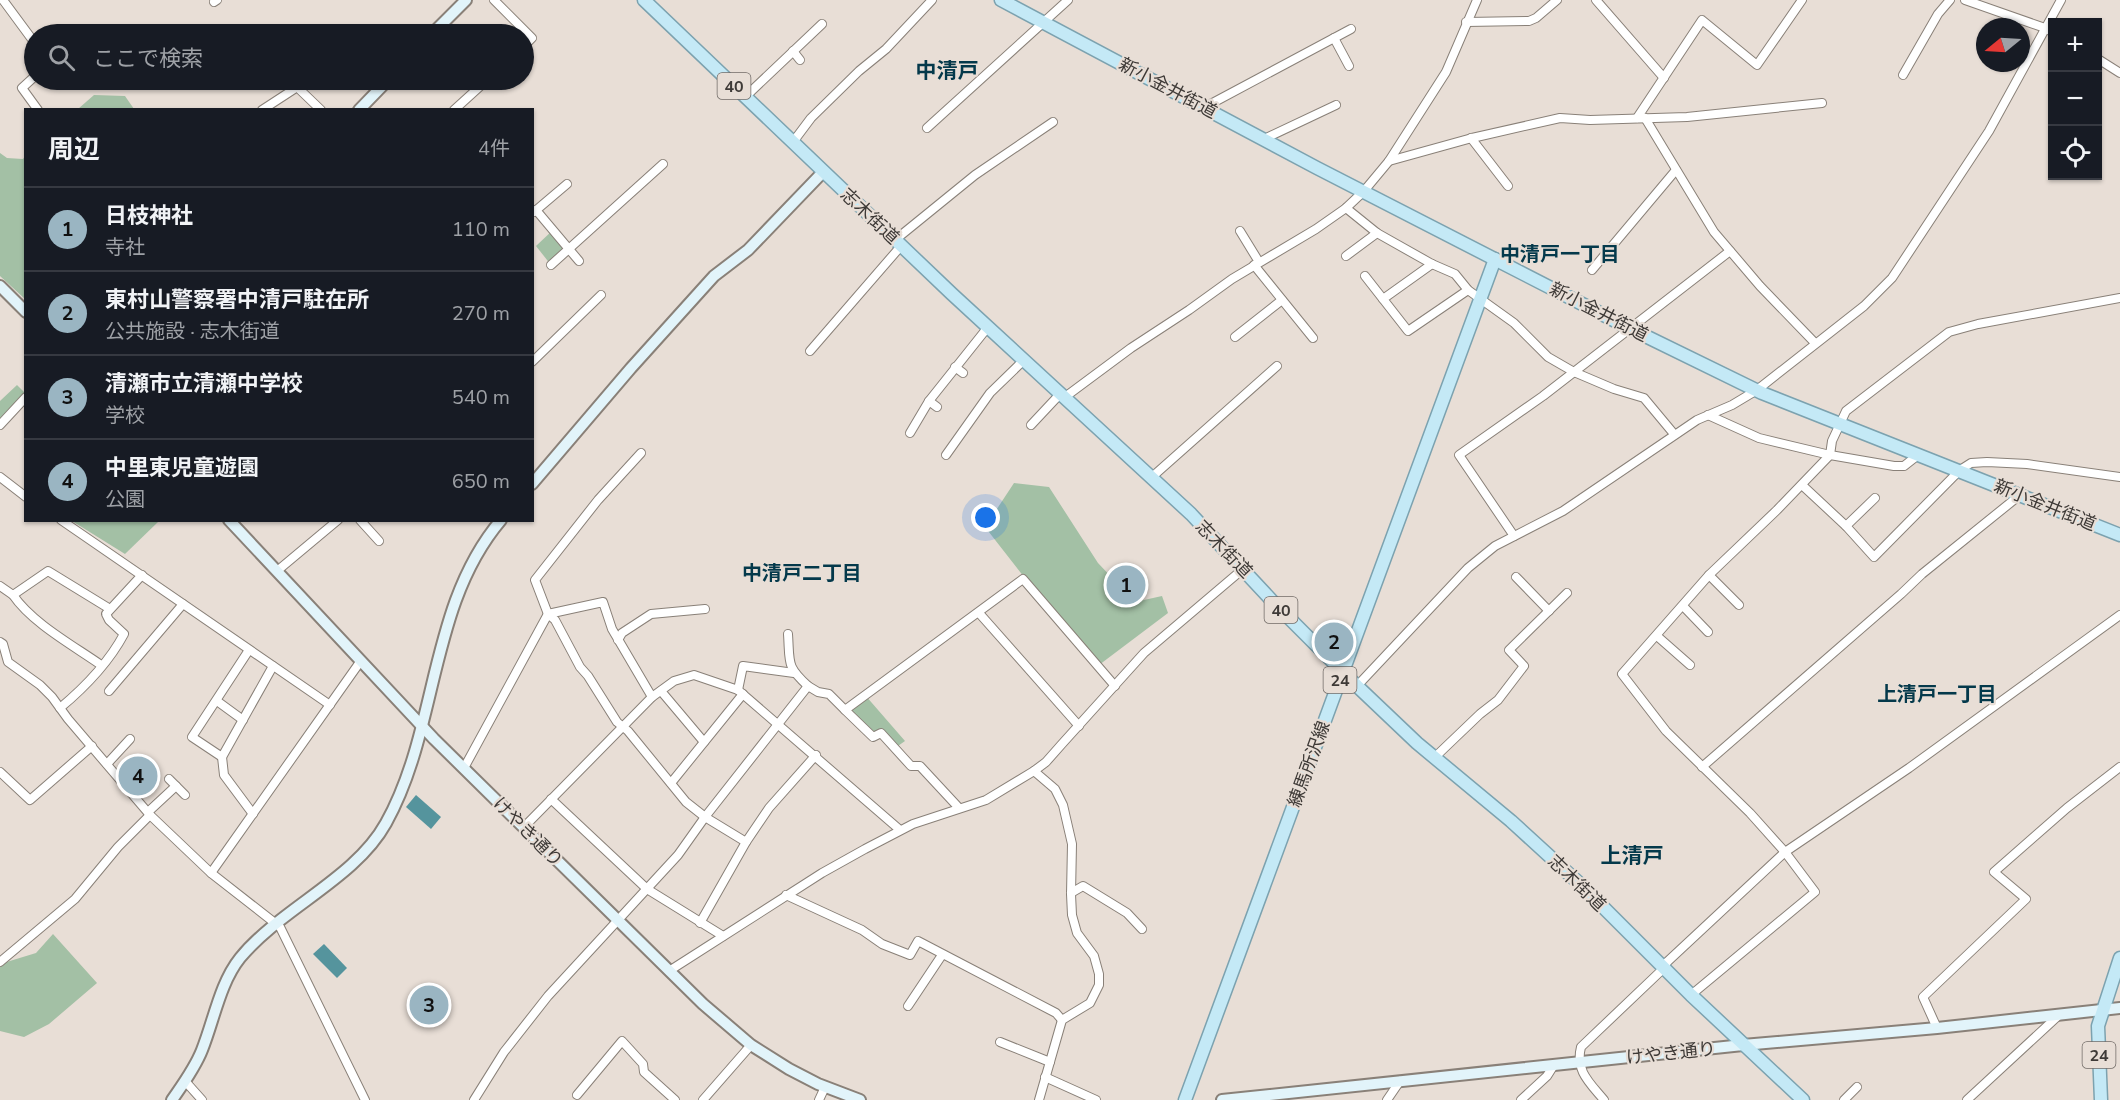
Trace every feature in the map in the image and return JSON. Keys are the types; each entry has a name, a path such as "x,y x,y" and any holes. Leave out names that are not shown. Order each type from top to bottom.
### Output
{"main road":[{"name":"志木街道","path":"644,0 898,243 1152,477 1343,673 1434,758 1545,852 1743,1045 1803,1100"},
{"name":"新小金井街道","path":"1001,0 1495,259 1757,390 1839,425 1960,470 2120,535"},
{"name":"練馬所沢線","path":"1185,1100 1495,259"},
{"name":"24","path":"2101,1100 2098,1026 2120,958"}],"street":[{"path":"3,0 24,28"},
{"path":"442,24 466,0"},
{"path":"494,0 518,24"},
{"path":"793,142 811,118 859,71 886,49 932,0"},
{"path":"927,128 1068,0"},
{"path":"1030,425 1063,395 1257,264 1316,229 1346,208 1364,191 1389,161 1446,72 1477,0"},
{"path":"1466,22 1529,21 1536,18 1557,0"},
{"path":"1596,0 1664,78"},
{"path":"1641,118 1702,20 1757,65 1802,0"},
{"path":"1903,75 1938,14 1950,0"},
{"path":"1965,0 2048,30"},
{"path":"2054,18 2061,0"},
{"path":"745,97 822,24"},
{"path":"1204,107 1351,28"},
{"path":"1357,686 1468,568 1496,546 1563,511 1674,434 1757,390 1864,306 1892,278 1989,131 2048,32"},
{"path":"1334,38 1349,66"},
{"path":"793,51 800,60"},
{"path":"2102,62 2120,73"},
{"path":"24,86 22,88 37,108"},
{"path":"265,108 292,90"},
{"path":"300,90 319,108"},
{"path":"361,108 376,90"},
{"path":"456,108 476,90"},
{"path":"1389,161 1471,138 1560,118 1687,117 1822,103"},
{"path":"1264,139 1336,105"},
{"path":"1641,118 1714,232 1760,286 1815,343"},
{"path":"810,351 898,243 975,175 1053,122"},
{"path":"1471,138 1508,186"},
{"path":"551,265 663,164"},
{"path":"1592,270 1676,170"},
{"path":"534,482 630,368 714,276 748,250 823,171"},
{"path":"567,184 534,212 579,261"},
{"path":"1346,208 1377,233 1432,264 1455,274 1468,290 1514,323 1548,357 1574,372 1614,389 1644,398 1674,434"},
{"path":"1240,231 1257,264 1313,338"},
{"path":"1346,256 1377,233"},
{"path":"1514,536 1459,455 1574,372 1730,251"},
{"path":"1383,299 1432,264"},
{"path":"1365,276 1408,331 1468,290"},
{"path":"0,286 24,310"},
{"path":"534,360 601,295"},
{"path":"1691,995 1815,892 1785,852 1750,813 1666,731 1622,674 1709,575 1830,455 1832,441 1846,411 1949,332 1978,324 2120,298"},
{"path":"1235,336 1282,300"},
{"path":"910,433 929,401 988,327"},
{"path":"946,455 990,393 1024,360"},
{"path":"1152,477 1276,366"},
{"path":"955,367 963,373"},
{"path":"0,425 24,399"},
{"path":"929,401 937,407"},
{"path":"1708,415 1759,438 1830,455 1894,466 1904,466 1918,455"},
{"path":"641,453 598,500 535,580 548,614 555,620 580,667 617,722 628,730 686,802 705,817 746,842"},
{"path":"1802,485 1846,526 1874,557 1960,470 1971,463 2027,464 2120,477"},
{"path":"0,477 24,495"},
{"path":"1702,767 1922,574 2020,495"},
{"path":"1846,526 1875,498"},
{"path":"64,522 330,705"},
{"name":"けやき通り","path":"231,522 421,725 710,1011 751,1045 789,1069 825,1087 860,1100"},
{"path":"277,571 336,522"},
{"path":"362,522 379,541"},
{"path":"172,1100 201,1052 232,969 276,923 354,862 386,824 402,788 449,620 463,582 484,543 500,522"},
{"path":"669,970 822,873 900,830 986,800 1034,771 1046,762 1144,653 1243,569"},
{"path":"13,595 48,571 110,609"},
{"path":"60,708 102,665 124,634 106,614 142,575"},
{"path":"1709,575 1739,605"},
{"path":"1516,577 1549,611"},
{"path":"845,710 1023,579 1115,686"},
{"path":"0,586 13,595 20,605 41,622 102,665"},
{"path":"1434,758 1498,700 1524,666 1509,650 1567,593"},
{"path":"464,768 548,614 603,602 612,629 652,697"},
{"path":"109,691 183,604"},
{"path":"1683,606 1708,632"},
{"path":"618,640 622,633 651,614 705,609"},
{"path":"979,613 1079,726"},
{"path":"1604,1100 1581,1071 1579,1063 1581,1047 1664,968 1667,962 1785,852 1909,768 2120,615"},
{"path":"788,634 790,666 794,673 818,692 829,694 873,737 881,733 911,766 920,766 959,808"},
{"path":"1657,636 1690,665"},
{"path":"0,642 3,644 8,662 40,685 149,813 211,873 276,923 285,934 365,1100"},
{"path":"222,757 192,737 249,650"},
{"path":"211,873 360,662"},
{"path":"253,814 224,775 222,757 273,666"},
{"path":"671,783 740,692 743,666 794,673"},
{"path":"523,828 652,697 674,681 694,675 740,692 816,755 900,830"},
{"path":"474,1100 504,1052 548,996 619,922 678,855 808,686"},
{"path":"661,691 704,742"},
{"path":"217,701 243,720"},
{"path":"107,764 130,739"},
{"path":"0,772 30,800 92,746"},
{"path":"700,922 746,842 769,808 816,755"},
{"path":"1937,1028 1923,997 2026,899 1994,872 2067,808 2120,767"},
{"path":"1034,771 1055,789 1063,806 1072,844 1072,915 1077,933 1094,956 1099,974 1099,985 1090,1003 1062,1020 1039,1100"},
{"path":"169,779 185,795"},
{"path":"0,962 75,899 118,847 176,786"},
{"path":"551,799 647,889 723,936"},
{"path":"1071,893 1083,886 1127,914 1142,929"},
{"path":"786,896 862,930 882,944 910,955 918,941 1056,1013 1062,1020"},
{"path":"908,1006 942,955"},
{"name":"けやき通り","path":"1222,1100 1743,1045 2059,1015 2106,1005 2120,1008"},
{"path":"1967,1100 2059,1015"},
{"path":"577,1095 622,1041 643,1064 644,1072 675,1100"},
{"path":"1000,1042 1050,1062"},
{"path":"703,1100 751,1045"},
{"path":"1521,1100 1547,1076 1554,1065"},
{"path":"1045,1077 1096,1100"},
{"path":"185,1081 202,1100"},
{"path":"1387,1100 1400,1081"},
{"path":"819,1100 825,1087"},
{"path":"1844,1100 1857,1087"}],"green space":[{"path":"94,95 125,96 133,108 79,108"},
{"path":"0,153 7,158 24,158 24,298 0,276"},
{"path":"553,230 569,249 551,265 536,246"},
{"path":"17,385 24,392 24,397 0,423 0,401"},
{"path":"1014,483 1049,487 1098,563 1135,602 1162,596 1168,613 1099,665 985,527"},
{"path":"74,522 158,522 125,554"},
{"path":"865,695 905,741 895,748 881,733 873,737 845,710"},
{"path":"53,934 97,983 49,1024 24,1037 0,1031 0,964 36,953"}],"water":[{"path":"416,795 441,817 431,829 406,807"},
{"path":"324,944 347,968 337,978 313,954"}],"place":[{"name":"日枝神社","path":"1126,585"},
{"name":"東村山警察署中清戸駐在所","path":"1334,642"},
{"name":"中里東児童遊園","path":"138,776"},
{"name":"清瀬市立清瀬中学校","path":"429,1005"}],"district":[{"name":"中清戸","path":"947,71"},
{"name":"中清戸一丁目","path":"1560,254"},
{"name":"中清戸二丁目","path":"802,573"},
{"name":"上清戸一丁目","path":"1937,694"},
{"name":"上清戸","path":"1632,856"}]}
